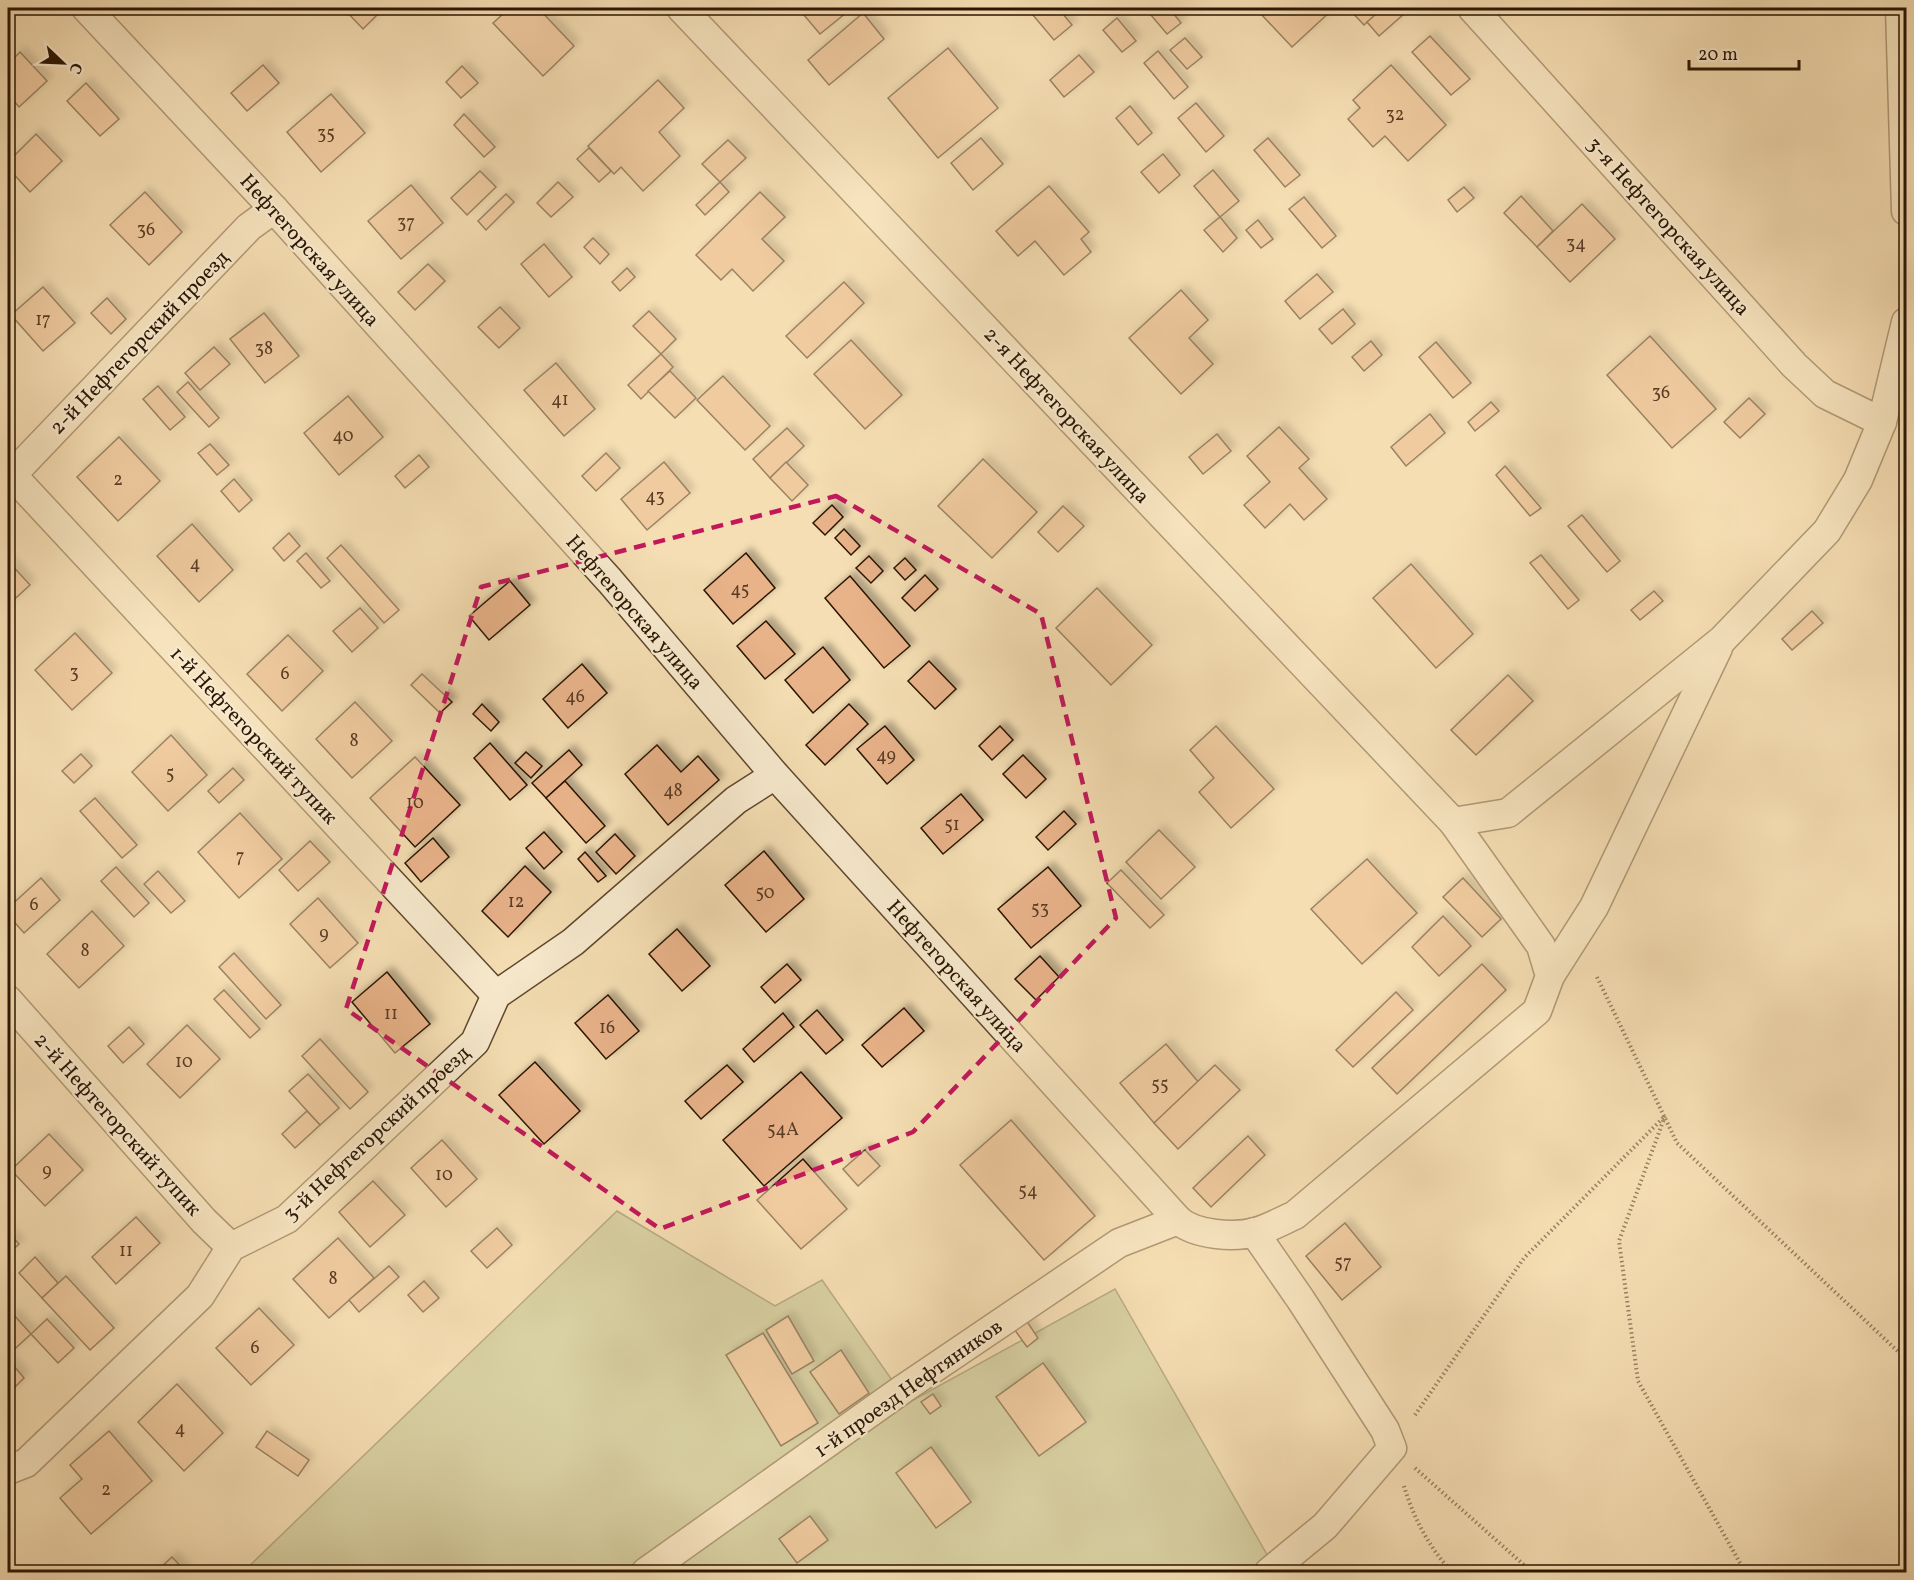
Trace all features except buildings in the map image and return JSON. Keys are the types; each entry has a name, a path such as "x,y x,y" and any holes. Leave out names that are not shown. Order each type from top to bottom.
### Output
{"street":[{"name":"Нефтегорская улица","path":"86,8 274,209 610,581 775,775 1178,1220"},
{"name":"2-я Нефтегорская улица","path":"681,8 1453,822 1541,946 1550,976"},
{"name":"3-я Нефтегорская улица","path":"1472,8 1794,365 1825,394 1882,422"},
{"path":"1900,8 1906,211"},
{"name":"2-й Нефтегорский проезд","path":"10,477 249,227 274,209"},
{"path":"1453,822 1508,813 1722,640 1827,531 1858,480 1882,422 1906,322"},
{"name":"1-й Нефтегорский тупик","path":"10,477 496,995"},
{"path":"1178,1220 1186,1226 1218,1235 1254,1233 1295,1215 1537,1011 1550,976 1594,907 1722,640"},
{"path":"496,995 573,942 736,801 775,775"},
{"name":"3-й Нефтегорский проезд","path":"231,1247 286,1219 475,1042 496,995"},
{"name":"2-й Нефтегорский тупик","path":"8,1000 204,1221 231,1247"},
{"name":"1-й проезд Нефтяников","path":"646,1572 903,1389 1119,1243 1178,1220"},
{"path":"1254,1233 1301,1300 1378,1420 1392,1448 1325,1526 1269,1572"},
{"path":"8,1470 26,1463 200,1296 231,1247"}],"path":[{"path":"1597,977 1677,1143 1906,1359"},
{"path":"1392,1448 1524,1258 1665,1116"},
{"path":"1665,1116 1618,1241 1638,1382 1745,1572"},
{"path":"1392,1448 1410,1509 1443,1562 1452,1572"},
{"path":"1392,1448 1532,1572"}],"highlighted area":[{"path":"836,496 1041,614 1116,918 913,1132 660,1229 346,1009 481,587"}],"green space":[{"path":"617,1211 775,1306 822,1280 908,1403 1115,1289 1277,1572 243,1572"}]}
